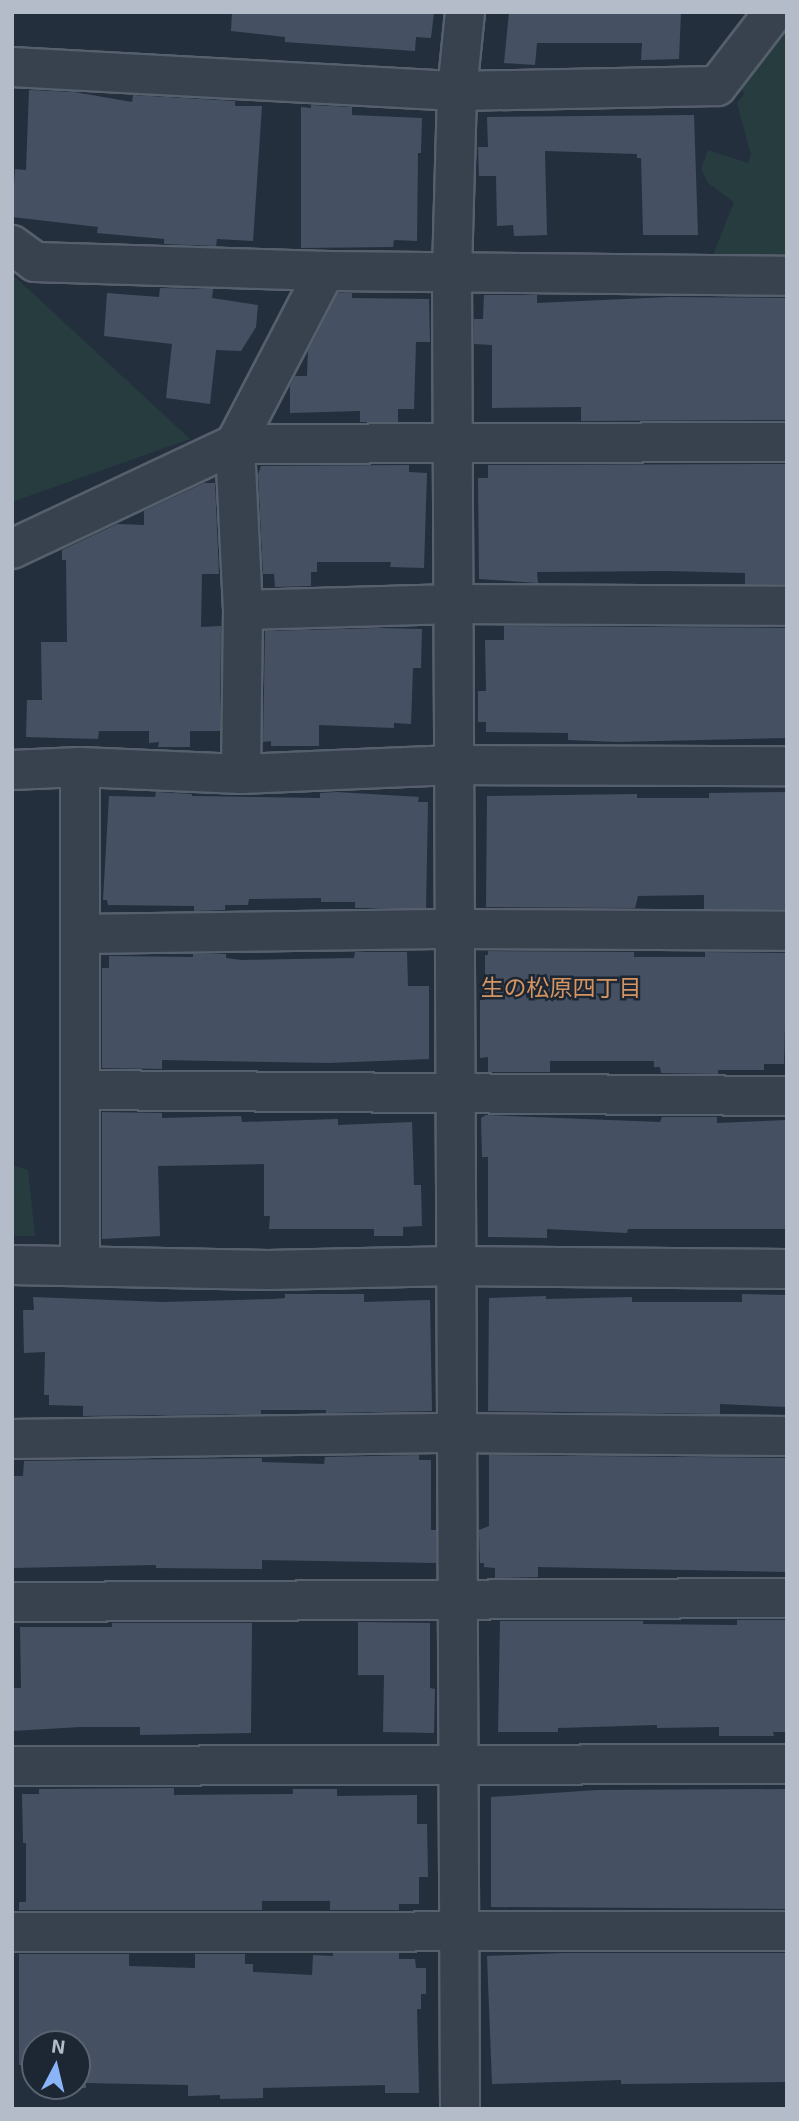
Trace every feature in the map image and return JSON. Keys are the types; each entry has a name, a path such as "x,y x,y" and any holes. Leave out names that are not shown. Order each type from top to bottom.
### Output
{"street":[{"path":"460,2109 452,272 457,91 465,12"},
{"path":"12,67 457,91 717,86 774,12"},
{"path":"12,244 36,262 325,271 787,276"},
{"path":"241,774 243,610 235,444 325,271"},
{"path":"12,550 235,444 453,441 787,442"},
{"path":"243,610 453,604 787,606"},
{"path":"12,770 80,767 241,774 454,765 787,766"},
{"path":"80,767 80,1265"},
{"path":"81,934 455,929 787,931"},
{"path":"80,1090 787,1096"},
{"path":"12,1265 268,1270 456,1265 787,1269"},
{"path":"12,1438 457,1433 787,1436"},
{"path":"12,1602 787,1598"},
{"path":"12,1766 787,1764"},
{"path":"12,1932 787,1931"}],"green space":[{"path":"787,25 787,261 711,260 734,202 708,183 701,169 708,150 748,163 751,155 737,103 744,94 740,83"},
{"path":"12,274 190,439 12,502"},
{"path":"12,1165 28,1170 35,1236 12,1236"}],"building":[{"path":"232,12 434,12 431,38 416,37 415,51 285,42 285,37 231,31"},
{"path":"509,12 681,12 679,59 641,60 642,43 537,43 535,65 504,63"},
{"path":"29,90 74,92 132,102 133,95 235,101 235,106 262,106 253,241 217,239 216,246 164,244 164,239 97,233 98,227 12,217 15,169 26,170"},
{"path":"311,105 352,107 352,115 422,118 421,153 418,153 417,241 394,240 393,247 301,248 301,107 311,108"},
{"path":"694,115 698,235 643,235 641,158 637,158 637,154 545,151 547,235 514,236 513,225 497,226 496,176 479,176 478,147 488,147 487,117"},
{"path":"160,288 213,289 212,298 258,305 256,327 241,351 216,350 210,404 166,398 172,344 104,336 107,293 159,297"},
{"path":"338,293 352,293 352,298 429,299 430,342 416,342 414,409 398,409 398,422 360,422 360,411 290,413 290,386 295,376 307,376 308,351"},
{"path":"484,295 537,295 537,303 669,297 787,298 787,420 581,421 581,407 492,408 492,345 474,344 474,319 483,319"},
{"path":"787,464 787,584 745,584 745,573 669,571 537,572 538,583 479,579 478,478 488,478 488,465"},
{"path":"409,465 409,472 427,473 424,568 390,567 391,562 317,562 317,572 311,572 311,586 275,587 274,574 263,574 258,475 261,466"},
{"path":"204,483 215,483 219,574 202,574 201,627 221,626 220,731 190,731 190,747 158,747 159,742 149,743 149,731 99,731 98,739 26,737 27,700 42,700 41,642 67,642 66,560 62,560 62,550 117,524 144,525 144,511"},
{"path":"504,626 787,628 787,738 617,742 568,740 568,733 486,732 486,722 478,722 478,691 486,691 485,640 504,640"},
{"path":"422,629 421,668 413,668 411,724 394,723 394,728 319,725 319,746 271,746 271,741 263,742 265,631"},
{"path":"156,792 192,796 320,798 320,793 337,792 419,797 418,802 428,802 426,908 355,908 355,902 321,902 321,898 249,899 248,905 225,905 225,910 194,911 194,906 108,905 107,900 103,900 109,796 155,797"},
{"path":"787,792 787,909 704,909 704,895 638,896 635,908 486,907 487,796 637,794 637,798 709,798 709,793"},
{"path":"488,951 634,952 634,957 705,957 705,952 787,953 784,1064 764,1064 764,1070 718,1070 718,1074 661,1073 660,1067 654,1067 654,1061 550,1061 550,1072 488,1072 488,1057 480,1058 480,1000 485,1000 485,955 488,955"},
{"path":"355,952 407,952 408,986 429,986 429,1059 329,1063 162,1060 162,1069 102,1068 102,968 109,968 109,956 193,957 193,954 226,954 226,958 241,960 354,958"},
{"path":"102,1112 162,1113 162,1118 241,1116 242,1122 338,1119 338,1125 412,1122 414,1185 421,1185 422,1226 403,1227 403,1236 374,1236 374,1229 269,1229 270,1216 264,1216 264,1164 158,1166 160,1236 102,1239"},
{"path":"486,1115 660,1122 662,1117 717,1117 717,1123 787,1120 787,1229 628,1229 627,1233 547,1229 547,1238 488,1237 488,1157 482,1157 481,1118"},
{"path":"285,1294 364,1294 364,1302 430,1300 432,1411 326,1413 326,1410 261,1410 261,1414 83,1416 83,1406 49,1405 49,1395 44,1395 45,1352 24,1353 23,1310 34,1310 33,1297 163,1302 274,1299 285,1298"},
{"path":"742,1294 787,1295 787,1407 720,1404 720,1414 488,1411 489,1298 632,1297 632,1302 742,1302"},
{"path":"419,1455 419,1460 431,1460 431,1530 436,1530 436,1563 262,1560 262,1569 156,1568 156,1565 12,1568 12,1476 23,1476 24,1461 262,1458 262,1462 324,1464 325,1457"},
{"path":"489,1455 787,1458 787,1572 538,1567 538,1577 495,1578 495,1568 484,1567 484,1563 480,1563 479,1530 489,1526"},
{"path":"737,1620 787,1620 787,1732 773,1732 774,1736 719,1736 719,1727 657,1728 657,1725 558,1728 558,1732 498,1732 500,1621 643,1621 643,1624 737,1625"},
{"path":"358,1622 430,1623 430,1688 435,1689 434,1733 383,1732 384,1675 358,1675"},
{"path":"112,1623 252,1623 251,1733 140,1735 140,1727 13,1731 12,1688 21,1688 20,1627 112,1627"},
{"path":"174,1788 174,1795 293,1794 293,1789 337,1789 337,1796 417,1795 417,1824 427,1824 428,1877 419,1877 419,1904 399,1904 399,1910 330,1910 330,1901 262,1901 262,1910 19,1910 19,1902 26,1902 26,1843 23,1843 22,1794 39,1794 39,1789"},
{"path":"787,1789 787,1909 491,1907 491,1797 597,1790"},
{"path":"333,1953 399,1953 399,1959 415,1959 416,1968 426,1968 426,1994 421,1994 421,2009 417,2009 419,2093 385,2093 385,2085 263,2088 263,2098 220,2099 220,2095 188,2096 188,2085 91,2083 91,2030 21,2030 19,2065 19,1954 129,1954 129,1966 195,1968 195,1954 245,1954 245,1964 253,1964 253,1972 312,1975 313,1955 333,1956"},
{"path":"564,1953 787,1953 787,2082 621,2084 621,2080 492,2084 487,1956"}],"district":[{"name":"生の松原四丁目","path":"561,987"}]}
